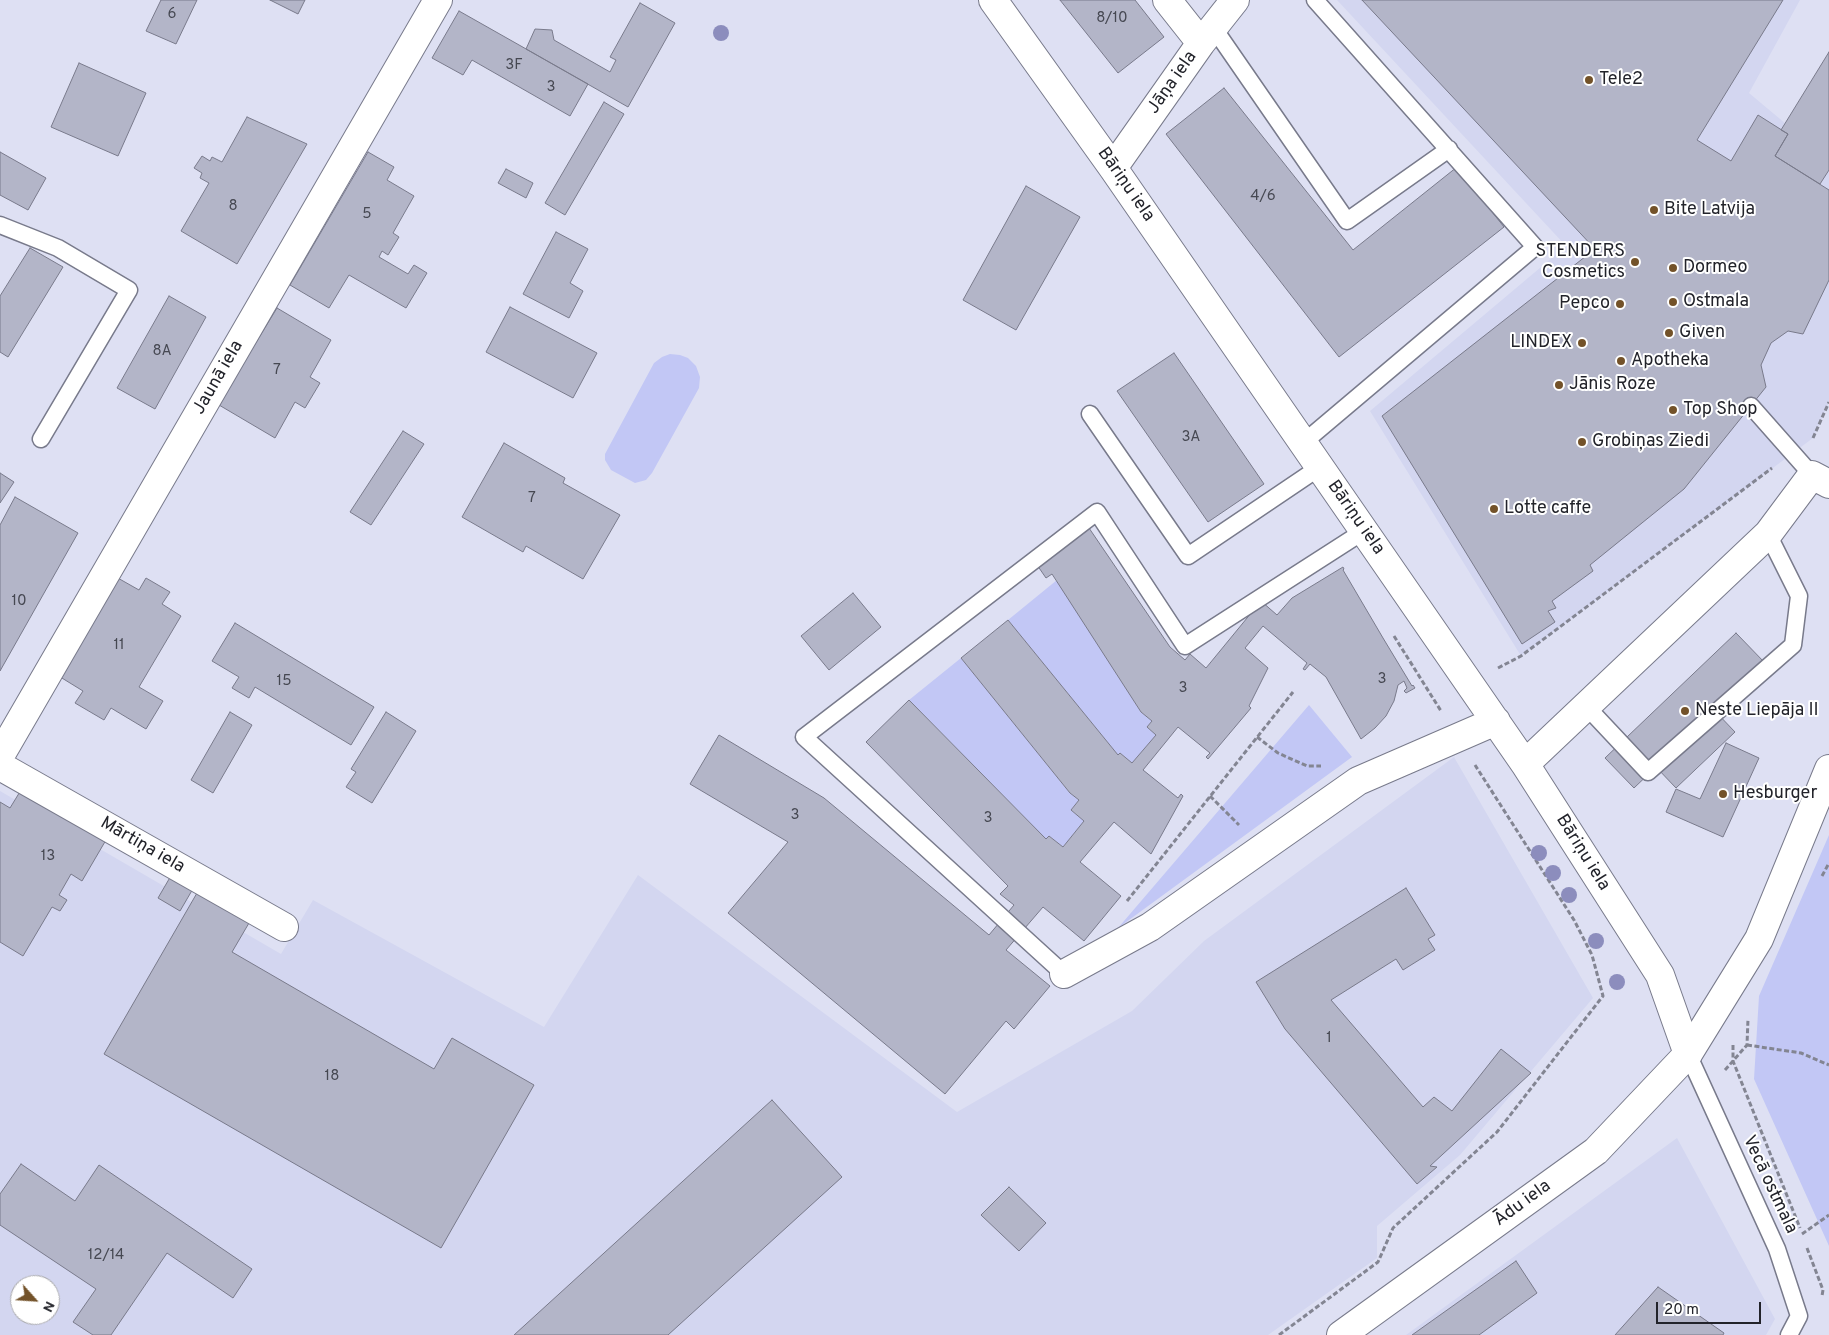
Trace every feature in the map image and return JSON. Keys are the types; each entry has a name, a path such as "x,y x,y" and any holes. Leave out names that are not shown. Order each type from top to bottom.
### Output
{"street":[{"name":"Jaunā iela","path":"0,756 438,0"},
{"name":"Bāriņu iela","path":"993,0 1113,168 1526,764 1660,975 1688,1054"},
{"path":"1168,0 1207,35"},
{"name":"Jāņa iela","path":"1113,168 1207,35 1235,0"},
{"path":"1526,764 1768,534 1821,480"},
{"path":"1064,974 1150,927 1358,781 1496,721"},
{"name":"Mārtiņa iela","path":"0,766 284,927"},
{"name":"Ādu iela","path":"1341,1335 1596,1151 1688,1054 1759,939 1829,770"}],"lane":[{"path":"1303,443 1535,247 1315,0"},
{"path":"1207,35 1347,221 1449,149"},
{"path":"0,225 58,248 128,290 41,439"},
{"path":"1751,406 1792,453 1821,480"},
{"path":"1090,414 1188,556 1320,467"},
{"path":"1064,974 804,737 1097,512 1185,646 1364,531"},
{"path":"1586,706 1648,772 1793,644 1799,596 1768,534"},
{"name":"Vecā ostmala","path":"1688,1054 1777,1249 1799,1316 1789,1335"}],"path":[{"path":"1469,684 1521,656 1813,438 1829,402"},
{"path":"1279,1335 1378,1262 1393,1228 1498,1132 1603,996 1592,955 1574,920 1390,630"},
{"path":"1126,902 1293,692"},
{"path":"1257,737 1278,753 1307,766 1325,766"},
{"path":"1210,796 1262,848"},
{"path":"1733,1044 1733,1061 1802,1234 1823,1290 1822,1298"},
{"path":"1747,1045 1801,1053 1829,1065"},
{"name":"Vecā ostmala","path":"1802,1234 1829,1215"}],"shaded area":[{"name":"Ostmala","path":"1337,0 1800,0 1749,93 1829,160 1829,402 1813,438 1521,656 1370,411 1566,246"},
{"path":"670,354 688,358 696,366 700,377 699,388 652,473 646,480 635,483 611,470 605,460 605,454 654,363"},
{"path":"1057,580 1141,712 1152,721 1147,727 1156,735 1132,763 1120,753 1118,755 1008,620"},
{"path":"961,658 1070,793 1079,800 1071,810 1084,821 1063,847 1049,836 1046,839 909,700"},
{"path":"1309,705 1352,757 1118,928"},
{"path":"1454,757 1593,998 1460,1155 1377,1226 1377,1258 1268,1335 0,1335 0,791 281,954 313,900 544,1027 638,875 957,1112 1132,1011 1204,941"},
{"path":"1829,835 1829,1246 1754,1079 1759,996"},
{"path":"1677,1138 1775,1319 1766,1335 1406,1335"}],"building":[{"path":"161,0 197,0 176,44 146,31"},
{"path":"270,0 305,0 298,14"},
{"path":"1060,0 1135,0 1164,37 1118,73"},
{"name":"Ostmala","path":"1362,0 1783,0 1697,140 1731,161 1758,115 1788,134 1775,156 1829,190 1829,280 1803,334 1788,331 1771,343 1761,365 1766,387 1684,489 1590,565 1593,571 1552,601 1556,608 1548,611 1555,622 1522,644 1382,416 1595,249"},
{"path":"640,3 675,23 628,107 526,49 535,29 552,30 554,40 610,72 616,60 610,57"},
{"path":"459,11 588,84 570,116 472,60 463,75 432,58"},
{"path":"1829,52 1829,170 1820,184 1775,156 1788,134 1781,130"},
{"path":"79,63 146,93 118,156 51,127"},
{"path":"1224,88 1353,250 1457,167 1504,227 1339,357 1166,134"},
{"path":"604,102 624,114 565,215 545,203"},
{"path":"247,117 307,144 237,264 181,231 209,183 200,178 202,173 194,168 202,156 210,161 212,157 222,162"},
{"path":"0,152 46,178 28,210 0,195"},
{"path":"368,152 394,167 387,180 414,196 393,233 399,237 388,255 382,251 379,257 408,274 414,265 427,273 406,308 349,275 329,308 290,285"},
{"path":"506,169 533,183 526,198 498,183"},
{"path":"1026,186 1080,217 1016,330 963,300"},
{"path":"556,232 588,249 570,283 583,291 569,318 523,294"},
{"path":"30,248 63,267 8,357 0,352 0,296"},
{"path":"169,296 206,317 155,409 117,388"},
{"path":"510,307 597,353 573,398 486,352"},
{"path":"277,308 331,340 310,377 320,383 305,408 295,402 275,438 219,405 243,364 240,363 249,347 252,349"},
{"path":"1174,353 1264,484 1208,522 1117,391"},
{"path":"403,431 424,444 371,525 350,512"},
{"path":"504,443 565,478 563,483 620,515 583,579 526,546 523,552 462,517"},
{"path":"0,473 14,482 0,503"},
{"path":"15,497 78,533 0,671 0,525"},
{"path":"1089,528 1170,647 1185,660 1190,654 1206,668 1261,601 1277,615 1292,598 1343,567 1383,638 1415,688 1406,693 1404,691 1407,688 1404,681 1398,685 1394,701 1386,716 1361,739 1326,677 1310,664 1305,670 1303,669 1307,663 1263,626 1245,648 1268,668 1249,706 1251,708 1208,759 1206,757 1210,753 1178,727 1143,770 1178,798 1181,794 1183,796 1151,854 1114,822 1080,862 1121,896 1084,941 1043,907 1006,950 1050,986 1014,1029 1006,1021 945,1094 728,913 788,842 690,784 719,735 824,798 989,935 1014,905 1000,894 1008,886 866,742 909,700 1046,839 1049,836 1063,847 1084,821 1071,810 1079,800 1070,793 961,658 1008,620 1118,755 1120,753 1132,763 1156,735 1147,727 1152,721 1141,712 1052,574 1046,578 1035,562"},
{"path":"116,577 139,590 146,578 170,592 162,604 181,616 139,687 163,701 146,729 111,708 104,720 75,703 83,691 57,675"},
{"path":"853,593 881,627 829,670 801,636"},
{"path":"235,623 374,707 351,745 255,687 249,698 232,688 239,677 212,661"},
{"name":"Neste Liepāja II","path":"1736,633 1765,663 1715,711 1735,732 1676,788 1656,767 1634,788 1605,758"},
{"path":"230,712 252,725 213,793 191,780"},
{"path":"386,712 416,731 372,803 346,787 356,772 351,769"},
{"name":"Hesburger","path":"1726,743 1759,758 1723,837 1666,812 1676,789 1700,799"},
{"path":"21,790 106,840 82,881 71,874 59,895 67,900 60,911 52,907 23,956 0,942 0,802 10,808"},
{"path":"172,874 194,887 180,911 158,898"},
{"path":"1406,888 1435,935 1428,939 1435,950 1403,970 1396,959 1331,1000 1423,1107 1434,1097 1452,1111 1501,1049 1531,1073 1430,1166 1437,1167 1417,1184 1285,1029 1256,982"},
{"path":"197,893 249,923 232,952 434,1069 452,1038 534,1085 441,1248 104,1054"},
{"path":"772,1100 842,1177 668,1335 514,1335"},
{"path":"21,1164 75,1201 99,1165 252,1269 233,1298 167,1253 111,1335 93,1335 73,1322 96,1289 0,1225 0,1194"},
{"path":"1009,1187 1046,1223 1019,1251 981,1215"},
{"path":"1516,1261 1537,1293 1479,1335 1412,1335"},
{"path":"1658,1287 1724,1333 1723,1335 1615,1335"}],"place":[{"name":"Tele2","path":"1589,80"},
{"name":"Bite Latvija","path":"1654,210"},
{"name":"STENDERS Cosmetics","path":"1635,262"},
{"name":"Dormeo","path":"1673,268"},
{"name":"Ostmala","path":"1673,302"},
{"name":"Pepco","path":"1620,304"},
{"name":"Given","path":"1669,333"},
{"name":"LINDEX","path":"1582,343"},
{"name":"Apotheka","path":"1621,361"},
{"name":"Jānis Roze","path":"1559,385"},
{"name":"Top Shop","path":"1673,410"},
{"name":"Grobiņas Ziedi","path":"1582,442"},
{"name":"Lotte caffe","path":"1494,509"},
{"name":"Neste Liepāja II","path":"1685,711"},
{"name":"Hesburger","path":"1723,794"}]}
